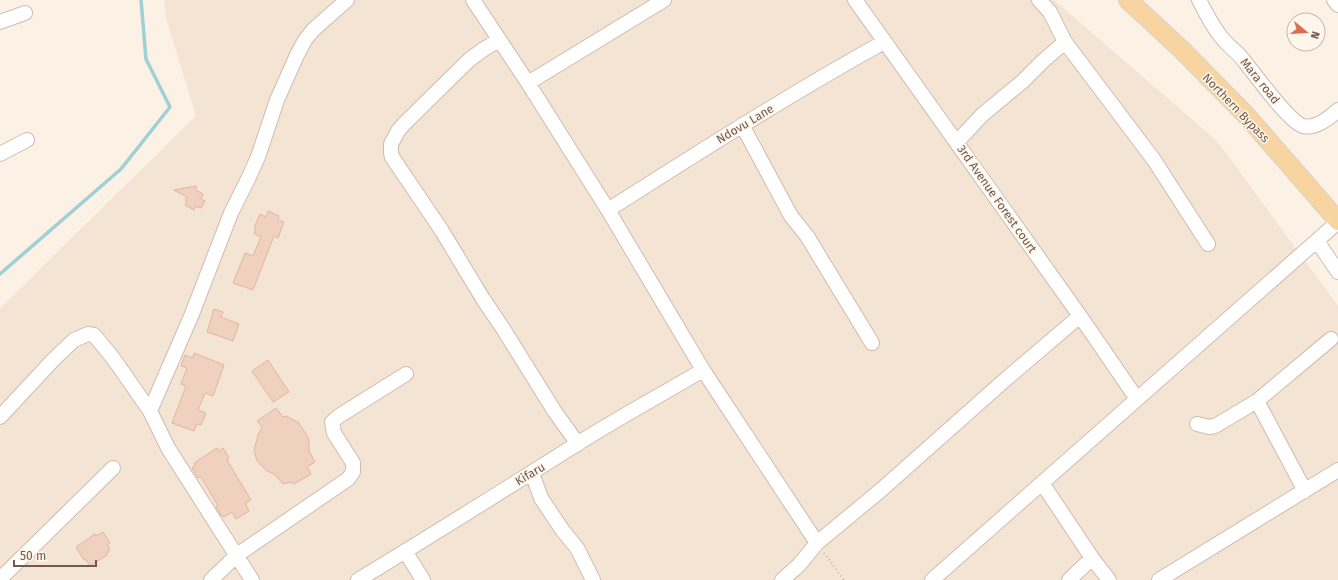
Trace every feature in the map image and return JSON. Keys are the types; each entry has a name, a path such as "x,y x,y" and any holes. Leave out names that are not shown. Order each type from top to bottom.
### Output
{"main road":[{"name":"Northern Bypass","path":"1128,0 1182,50 1215,86 1245,114 1338,221"}],"street":[{"path":"150,411 192,314 232,213 255,162 280,93 297,54 313,30 347,0"},
{"path":"473,0 528,83 608,210 703,370 817,543"},
{"path":"528,83 664,0"},
{"name":"3rd Avenue Forest court","path":"855,0 1137,398"},
{"path":"1039,0 1050,12 1065,42 1154,160 1208,244"},
{"name":"Mara road","path":"1199,0 1219,35 1244,60 1274,98 1302,126 1308,127 1315,125 1326,120 1338,110"},
{"path":"1334,0 1338,5"},
{"path":"0,22 26,13"},
{"path":"499,40 469,60 404,124 398,131 391,144 391,153 400,169 442,231 483,299 555,412 578,444"},
{"name":"Ndovu Lane","path":"608,210 832,70 884,42"},
{"path":"957,142 982,115 1022,82 1065,42"},
{"path":"742,125 791,216 807,236 872,343"},
{"path":"0,154 27,140"},
{"path":"932,580 1338,221"},
{"path":"1317,241 1338,272"},
{"path":"782,580 799,564 817,543 881,490 1006,379 1080,316"},
{"path":"0,417 68,345 78,338 88,334 94,335 150,411 168,448 252,580"},
{"path":"1197,424 1209,427 1215,426 1256,401 1331,339"},
{"name":"Kifaru","path":"358,580 499,492 703,370"},
{"path":"211,580 237,555 348,479 353,472 353,463 334,433 332,422 339,416 406,374"},
{"path":"1256,401 1305,491"},
{"path":"0,579 113,468"},
{"path":"1158,580 1338,470"},
{"path":"532,473 541,498 563,531 577,548 593,580"},
{"path":"1042,483 1092,558 1109,580"},
{"path":"406,551 423,580"},
{"path":"1069,580 1092,558"}],"path":[{"path":"817,543 844,580"}],"shaded area":[{"path":"164,0 1054,0 1217,141 1338,306 1338,580 0,580 0,308 196,116 166,18"}],"building":[{"path":"196,186 196,190 203,194 201,199 205,201 201,208 196,206 194,210 185,205 187,201 185,200 187,197 174,190"},
{"path":"268,211 279,216 278,220 284,222 278,238 274,236 253,290 233,283 245,253 253,256 261,237 254,234 256,229 254,228 260,214 266,217"},
{"path":"214,309 223,312 221,317 239,324 233,341 207,332"},
{"path":"194,353 224,365 213,396 205,393 198,410 206,413 201,425 197,424 194,431 172,423 186,386 181,384 187,368 181,366 185,355 193,358"},
{"path":"268,360 289,392 273,402 252,371"},
{"path":"276,408 283,417 286,416 299,423 309,439 309,451 315,462 307,467 311,474 294,484 291,482 283,484 274,474 267,471 257,461 254,451 258,435 262,427 257,421"},
{"path":"217,448 219,451 223,448 229,458 227,460 251,500 245,503 249,511 236,519 232,512 224,517 221,515 216,507 218,506 201,477 198,478 192,468 195,466 194,463"},
{"path":"103,532 110,543 107,545 110,549 108,550 109,552 106,554 107,555 90,566 86,560 84,560 76,547 95,534 96,536"}],"waterway":[{"path":"0,274 121,169 170,107 146,59 141,0"}]}
